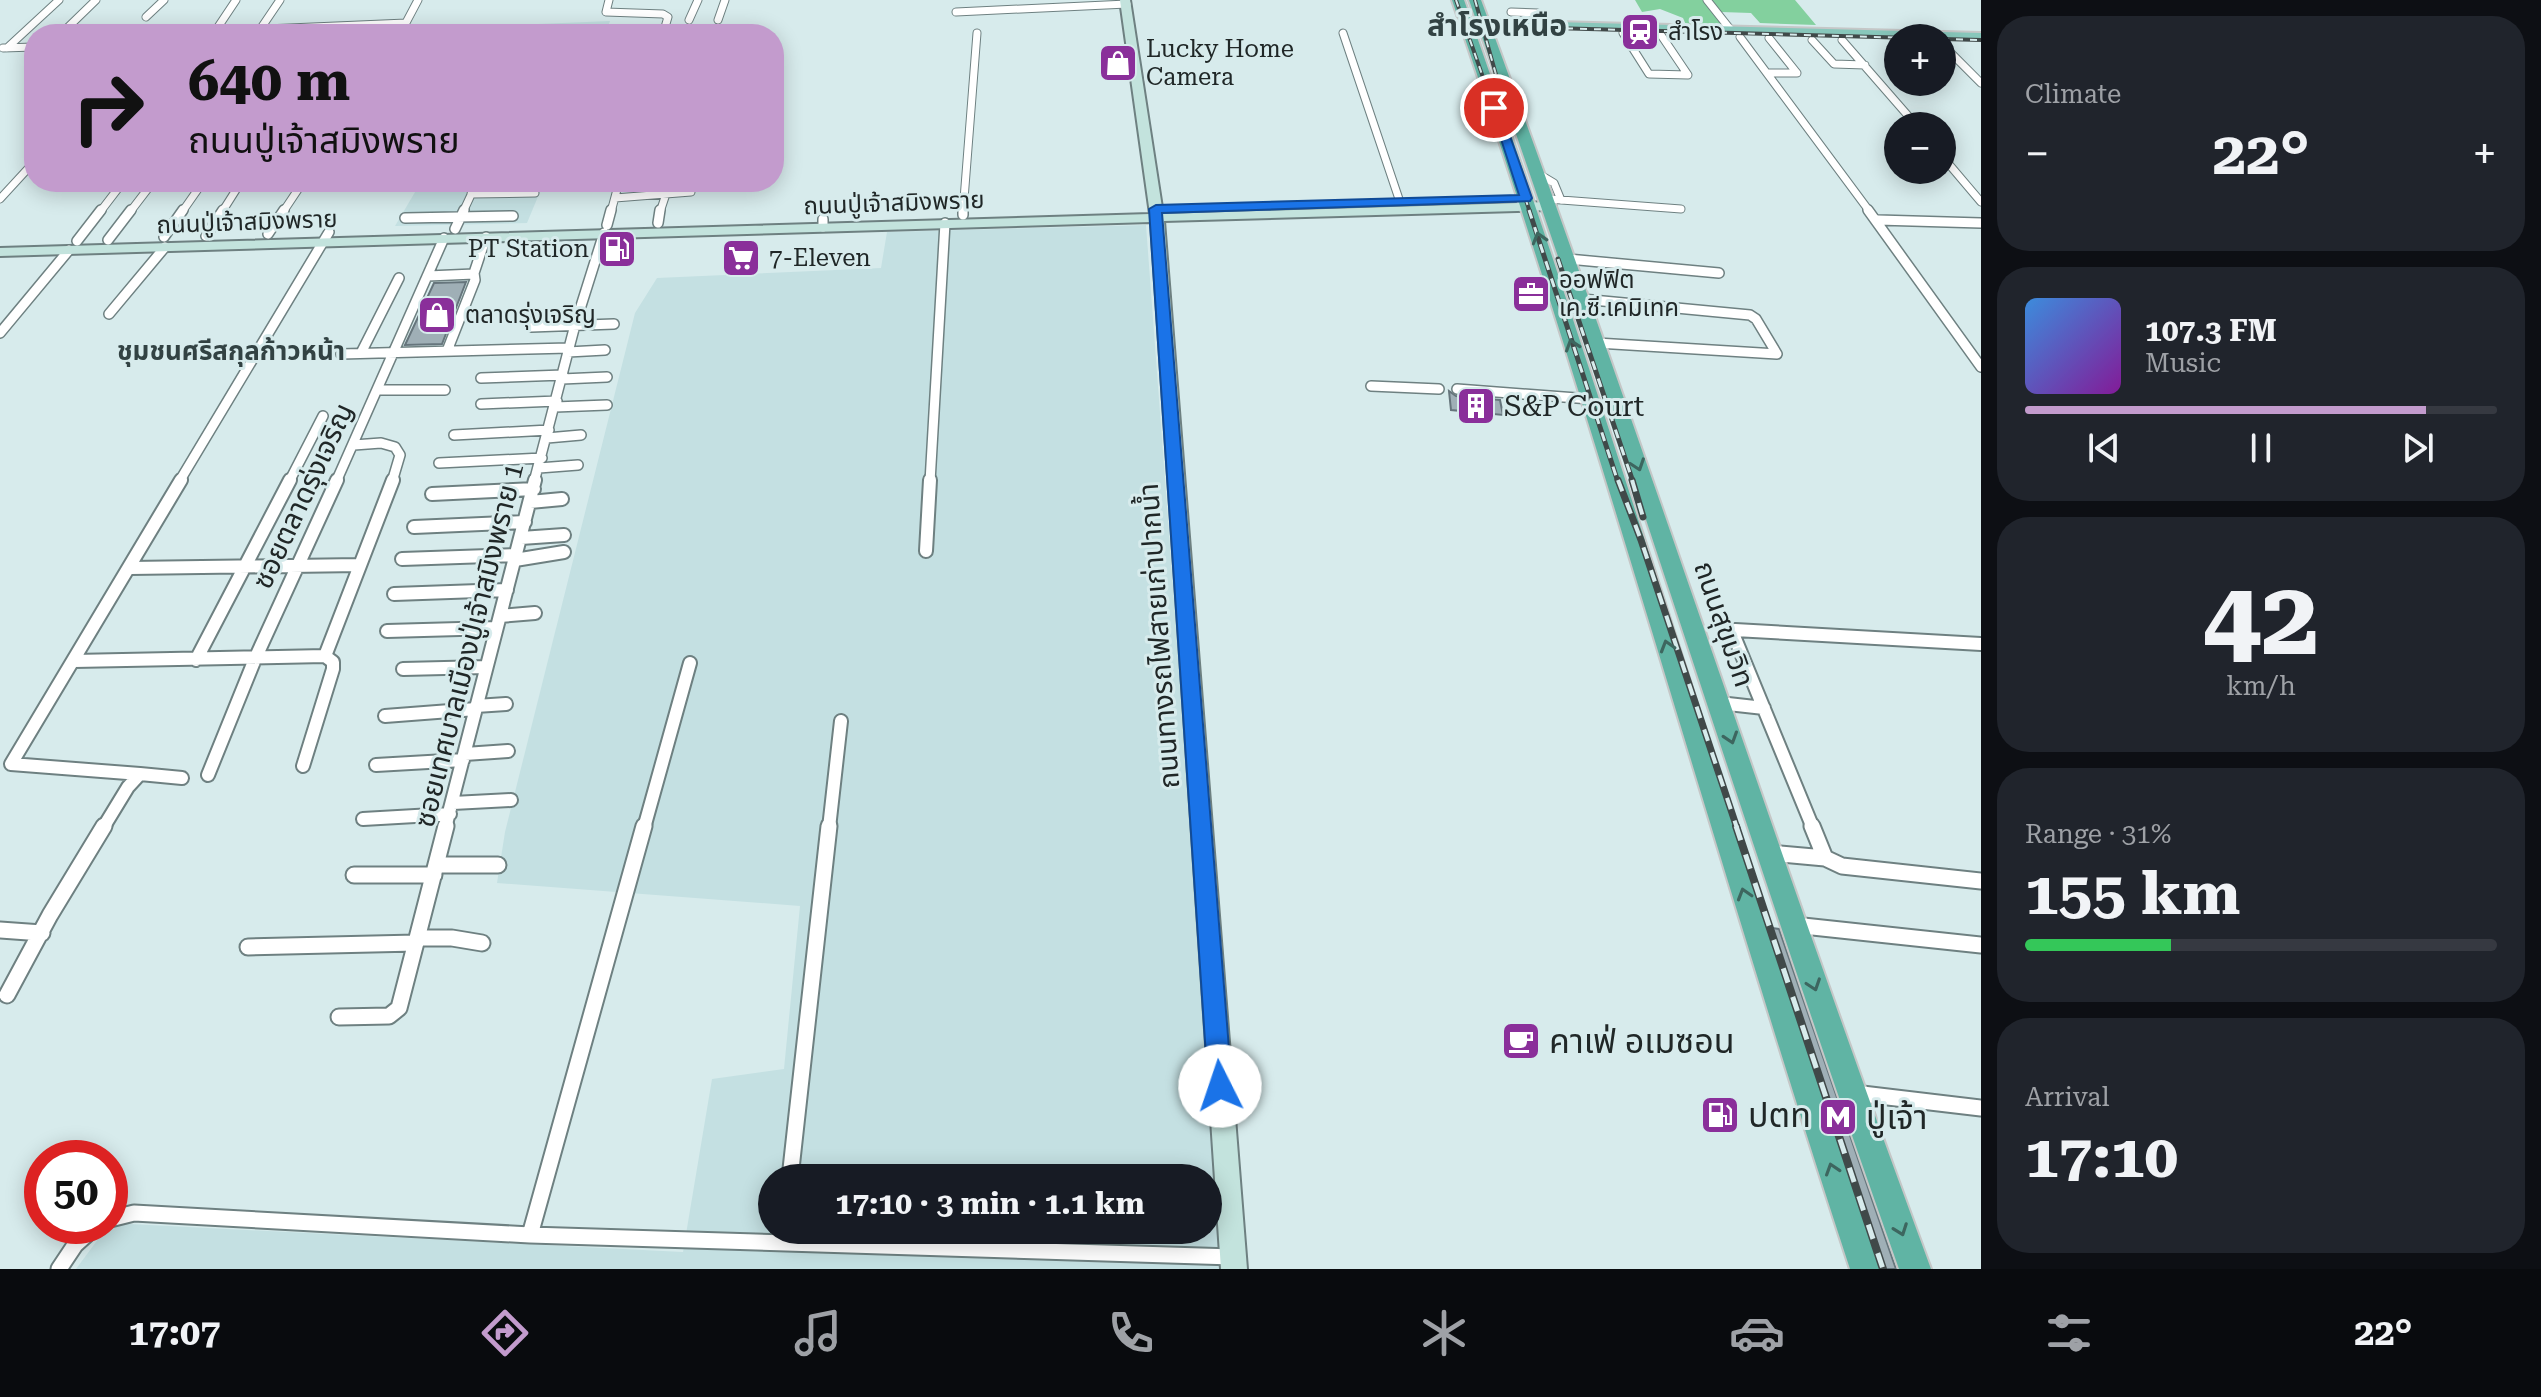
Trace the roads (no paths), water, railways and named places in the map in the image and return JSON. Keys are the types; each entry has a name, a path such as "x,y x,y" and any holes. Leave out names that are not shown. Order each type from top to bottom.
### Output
{"highway":[{"name":"ถนนสุขุมวิท","path":"1458,0 1464,23 1568,259 1851,1093 1915,1269"},
{"name":"ถนนสุขุมวิท","path":"1475,0 1539,174 1590,399 1799,1069 1866,1269"},
{"path":"1464,23 1485,25"},
{"path":"1685,702 1719,703"}],"main road":[{"name":"ถนนทางรถไฟสายเก่าปากน้ำ","path":"1126,2 1156,214 1233,1263"},
{"path":"1485,25 1543,23 1735,33 1769,38 1884,42"},
{"path":"1485,25 1661,35 1981,36"},
{"path":"1956,43 1981,44"},
{"name":"ถนนปู่เจ้าสมิงพราย","path":"0,252 81,245 326,237 486,237 605,229 823,223 963,215 1156,214 1544,201"},
{"name":"ถนนปู่เจ้าสมิงพราย","path":"0,243 81,245 108,240 164,242 206,236 268,234 326,237 458,223 605,229 658,223 945,223 1400,202 1544,201"}],"street":[{"path":"32,24 59,0"},
{"path":"71,24 96,0"},
{"path":"146,17 164,0"},
{"path":"220,24 236,0"},
{"path":"264,24 280,0"},
{"path":"390,24 406,23 418,0"},
{"path":"609,0 606,12 638,12 668,17 666,24"},
{"path":"638,12 645,0"},
{"path":"689,20 698,0"},
{"path":"718,20 725,0"},
{"path":"1707,0 1768,73 1878,220 1925,294 1981,367"},
{"path":"956,12 1126,2"},
{"path":"1511,12 1538,13 1543,23"},
{"path":"4,48 24,31"},
{"path":"963,215 977,33"},
{"path":"1343,33 1400,202"},
{"path":"1623,33 1649,74 1688,75 1661,35"},
{"path":"1768,73 1797,73 1769,38"},
{"path":"1812,40 1834,64 1865,65"},
{"path":"1842,40 1905,112"},
{"path":"4,48 24,47"},
{"path":"1956,57 1981,83"},
{"path":"0,199 24,173"},
{"path":"1956,173 1981,202"},
{"path":"0,333 81,245 116,192"},
{"path":"108,240 145,192"},
{"path":"109,314 164,242 196,192"},
{"path":"206,236 235,192"},
{"path":"268,234 296,192"},
{"name":"ซอยเทศบาลเมืองปู่เจ้าสมิงพราย 1","path":"339,1017 389,1016 396,1012 452,808 575,325 616,192"},
{"path":"658,223 665,192"},
{"path":"615,198 691,192"},
{"path":"458,223 471,194 535,193"},
{"path":"1544,201 1681,209"},
{"path":"405,218 458,223 513,216"},
{"path":"1878,220 1981,223"},
{"path":"926,551 945,223"},
{"path":"182,778 11,764 326,237"},
{"path":"447,351 475,280 474,274 486,237"},
{"name":"ซอยตลาดรุ่งเจริญ","path":"208,775 255,659 396,352 444,238"},
{"path":"1568,259 1719,273"},
{"path":"428,276 474,274"},
{"path":"361,353 399,278"},
{"path":"1582,299 1750,315 1756,319 1777,354 1597,343"},
{"path":"531,327 614,324"},
{"path":"341,354 605,350"},
{"path":"481,378 607,377"},
{"path":"1371,386 1439,389"},
{"path":"1457,389 1590,399"},
{"path":"378,390 445,390"},
{"path":"481,404 607,405"},
{"path":"196,660 323,416"},
{"path":"454,435 581,435"},
{"path":"325,656 400,455 395,447 388,444 354,445"},
{"path":"439,463 578,465"},
{"path":"432,494 562,499"},
{"path":"414,527 525,522"},
{"path":"521,538 564,535"},
{"path":"402,559 516,557 564,552"},
{"path":"130,568 360,565"},
{"path":"394,594 507,590"},
{"path":"387,631 498,622 535,613"},
{"path":"1825,858 1734,636 1735,630 1981,644"},
{"path":"74,661 325,656 333,662 333,669 303,766"},
{"path":"530,1235 690,663"},
{"path":"403,669 486,667"},
{"path":"1719,703 1764,708"},
{"path":"385,716 506,704"},
{"path":"792,1164 841,721"},
{"path":"376,765 508,751"},
{"path":"7,995 128,787 140,774"},
{"path":"363,819 511,800"},
{"path":"1770,853 1825,858 1842,866 1981,881"},
{"path":"354,875 498,865"},
{"path":"1794,925 1981,945"},
{"path":"0,930 42,933"},
{"path":"248,947 452,938 482,943"},
{"path":"1851,1093 1981,1108"},
{"path":"128,1214 530,1235 758,1237"},
{"path":"59,1269 76,1244"},
{"path":"905,1244 1233,1263"}],"railway":[{"path":"1456,0 1530,212"},
{"path":"1475,0 1502,96"},
{"path":"1552,28 1884,37"},
{"path":"1956,39 1981,40"},
{"path":"1529,210 1618,482"},
{"path":"1558,259 1633,482"},
{"path":"1618,480 1737,828"},
{"path":"1632,480 1643,517"},
{"path":"1736,826 1883,1269"}],"place":[{"name":"สำโรง","path":"1640,32"},
{"name":"Lucky Home Camera","path":"1118,63"},
{"name":"PT Station","path":"617,249"},
{"name":"7-Eleven","path":"741,258"},
{"name":"ออฟฟิต เค.ซี.เคมิเทค","path":"1531,294"},
{"name":"ตลาดรุ่งเจริญ","path":"437,315"},
{"name":"S&P Court","path":"1476,406"},
{"name":"คาเฟ่ อเมซอน","path":"1521,1041"},
{"name":"ปตท","path":"1720,1115"},
{"name":"ปู่เจ้า","path":"1838,1117"}],"district":[{"name":"สำโรงเหนือ","path":"1497,25"},
{"name":"ชุมชนศรีสกุลก้าวหน้า","path":"231,351"}]}
